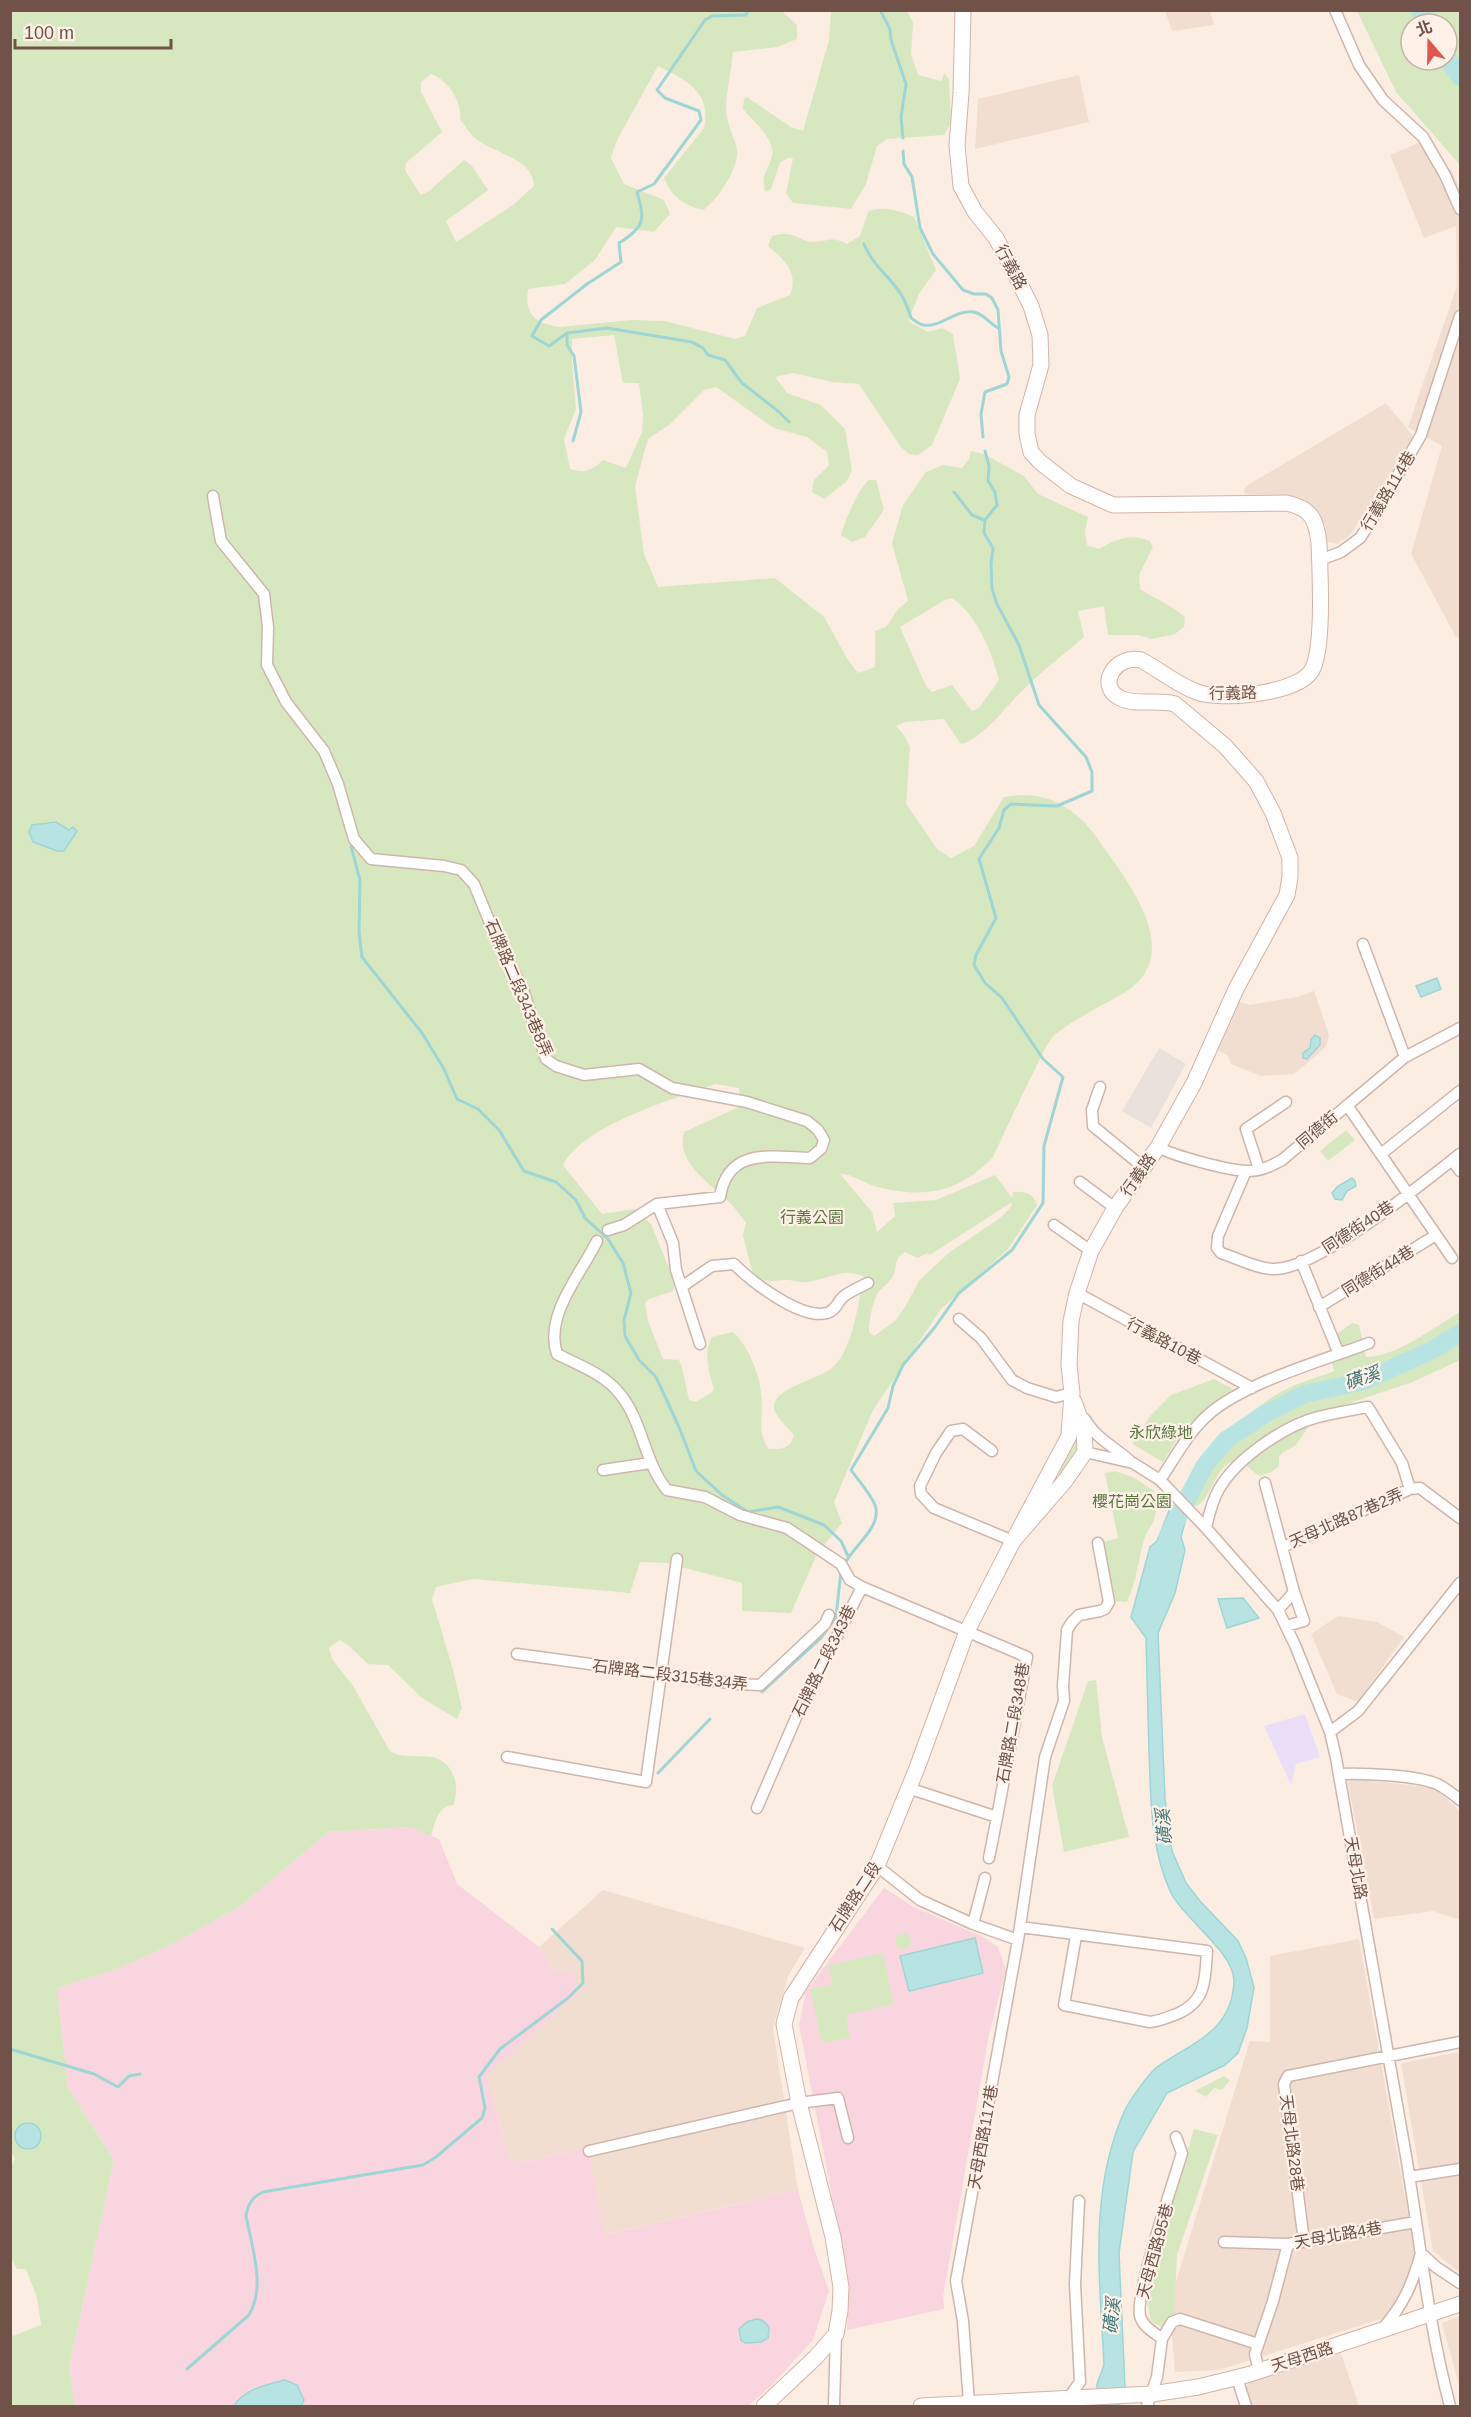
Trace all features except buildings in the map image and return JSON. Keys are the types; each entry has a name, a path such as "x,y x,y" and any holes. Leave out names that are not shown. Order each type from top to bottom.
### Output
{"street":[{"name":"行義路","path":"963,10 957,146 961,186 975,212 996,238 1031,306 1040,334 1041,364 1027,415 1027,434 1031,452 1071,486 1113,505 1287,503 1301,506 1310,514 1317,526 1320,560 1318,653 1308,676 1299,683 1261,693 1216,695 1199,693 1141,660 1132,658 1121,662 1112,670 1109,680 1118,698 1128,701 1164,701 1175,704 1224,746 1256,781 1277,823 1290,858 1290,877 1287,895 1236,989 1194,1083 1158,1147 1115,1208 1091,1251 1077,1293 1071,1321 1069,1365 1072,1393"},
{"path":"1335,10 1359,65 1383,100 1423,137 1461,209"},
{"name":"行義路114巷","path":"1320,560 1341,552 1360,538 1421,435 1461,316"},
{"name":"石牌路二段343巷8弄","path":"213,496 221,541 264,594 268,627 267,665 286,702 324,751 338,784 354,838 371,860 444,866 461,870 474,884 495,935 522,987 546,1059 556,1066 584,1075 639,1069 672,1088 747,1102 807,1121 818,1130 824,1140 821,1149 810,1158 767,1156 741,1160 729,1172 720,1197 657,1204 624,1225 608,1230"},
{"path":"1363,944 1405,1057"},
{"name":"同德街","path":"1158,1147 1170,1154 1246,1171 1259,1169 1282,1160 1405,1057 1461,1028"},
{"path":"1100,1087 1092,1110 1093,1126 1143,1167"},
{"path":"1381,1154 1461,1091"},
{"path":"1259,1169 1246,1129 1286,1102"},
{"path":"1347,1105 1452,1258"},
{"path":"1456,1157 1461,1172"},
{"name":"同德街40巷","path":"1246,1171 1218,1236 1217,1248 1221,1253 1274,1269 1301,1261 1341,1242 1456,1157"},
{"path":"1080,1182 1115,1208"},
{"path":"657,1204 673,1243 674,1262 700,1344"},
{"path":"1054,1225 1091,1251"},
{"name":"同德街44巷","path":"1319,1307 1436,1235"},
{"path":"597,1240 589,1257 575,1276 554,1328 553,1342 557,1354 604,1379 620,1394 635,1421 650,1463 667,1490 705,1497 740,1515 787,1528 841,1564 850,1580 862,1587"},
{"path":"1301,1261 1340,1354"},
{"path":"683,1286 712,1266 734,1264 772,1296 815,1315 830,1312 841,1298 868,1283"},
{"name":"行義路10巷","path":"1077,1293 1252,1388"},
{"path":"959,1319 981,1338 1012,1380 1056,1397 1072,1393"},
{"path":"1072,1393 1089,1427 1103,1441 1160,1480 1189,1437 1209,1414 1230,1399 1252,1388 1369,1343"},
{"path":"1072,1393 1084,1429 1085,1452 1133,1463"},
{"path":"992,1451 963,1429 951,1431 936,1453 920,1485 921,1494 934,1508 1013,1541 1069,1436 1072,1393"},
{"path":"1202,1525 1221,1486 1233,1472 1273,1437 1317,1417 1368,1407 1402,1463 1410,1489 1420,1488 1461,1518"},
{"name":"石牌路二段","path":"836,2334 841,2287 833,2237 799,2103 784,2024 791,1998 877,1866 967,1631 1013,1541 1065,1481 1085,1452"},
{"path":"603,1470 650,1463"},
{"name":"天母北路","path":"1160,1480 1278,1610 1330,1732 1389,2056 1429,2315 1450,2406"},
{"name":"天母北路87巷2弄","path":"1265,1483 1304,1621 1286,1626"},
{"name":"天母北路87巷2弄","path":"1283,1547 1410,1489"},
{"name":"天母西路117巷","path":"969,2403 963,2321 956,2282 1018,1940 1045,1757 1064,1701 1067,1630 1079,1615 1105,1609 1109,1602 1098,1543"},
{"path":"507,1757 646,1782 677,1559"},
{"path":"1330,1732 1358,1712 1461,1583"},
{"name":"石牌路二段343巷","path":"757,1808 798,1713 862,1587 967,1631"},
{"path":"1278,1610 1294,1592"},
{"name":"石牌路二段315巷34弄","path":"517,1654 736,1684 760,1685 825,1624 829,1616"},
{"name":"石牌路二段348巷","path":"967,1631 1027,1657 997,1817"},
{"path":"1339,1774 1357,1773 1423,1780 1437,1784 1461,1800"},
{"path":"908,1788 997,1817 989,1858"},
{"path":"877,1866 920,1900 973,1924 1018,1940"},
{"path":"973,1924 985,1878"},
{"path":"1020,1927 1207,1951 1205,1984 1200,1995 1187,2010 1159,2021 1150,2022 1064,2005 1076,1936"},
{"path":"1389,2056 1461,2042"},
{"name":"天母北路28巷","path":"1304,2242 1284,2084 1288,2076 1389,2056"},
{"path":"589,2151 799,2103 838,2098 848,2138"},
{"name":"天母西路95巷","path":"1162,2339 1143,2324 1140,2313 1142,2289 1182,2153 1176,2137"},
{"path":"1409,2177 1461,2169"},
{"path":"921,2406 1072,2400 1080,2382 1075,2284 1079,2201"},
{"name":"天母北路4巷","path":"1224,2242 1288,2244 1416,2222"},
{"path":"1259,2371 1255,2354 1288,2244"},
{"path":"1421,2253 1436,2267 1461,2283"},
{"name":"天母北路","path":"1380,2331 1398,2312 1421,2253"},
{"name":"天母西路","path":"1072,2400 1147,2398 1238,2378 1461,2304"},
{"path":"1147,2398 1162,2339 1172,2322 1180,2319 1258,2344"},
{"path":"764,2406 800,2373 836,2334"},
{"path":"834,2406 836,2334"},
{"path":"1238,2378 1246,2406"}],"shaded area":[{"path":"1165,11 1210,11 1214,25 1172,31"},
{"path":"1079,75 1089,122 975,149 978,99"},
{"path":"1423,141 1452,172 1460,189 1460,640 1456,637 1411,554 1442,446 1408,427 1457,286 1456,226 1424,238 1390,155"},
{"path":"1386,403 1413,436 1376,499 1349,536 1337,544 1326,541 1325,525 1318,513 1289,496 1245,494 1244,490 1248,485"},
{"path":"1314,991 1329,1035 1326,1047 1294,1074 1261,1076 1231,1064 1228,1056 1214,1048 1234,1000 1249,1005 1297,997"},
{"path":"1159,1048 1186,1064 1151,1128 1122,1111"},
{"path":"1338,1616 1377,1622 1404,1637 1358,1702 1337,1694 1311,1634"},
{"path":"1305,1714 1320,1757 1296,1764 1291,1785 1264,1726"},
{"path":"1347,1778 1435,1788 1460,1811 1460,1920 1433,1911 1374,1919"},
{"path":"410,1827 439,1839 457,1884 539,1947 555,1973 574,1971 577,1994 487,2076 508,2157 521,2163 585,2148 589,2151 604,2235 798,2190 829,2291 813,2340 770,2387 748,2406 75,2406 69,2368 114,2160 68,2088 57,1988 118,1969 174,1943 242,1905 328,1832"},
{"path":"884,1888 914,1907 981,1936 998,1947 1006,1970 989,2034 943,2297 944,2309 847,2330 849,2299 846,2269 799,2025 806,1991"},
{"path":"603,1890 805,1948 788,1976 773,2028 798,2190 603,2235 589,2151 585,2148 520,2163 508,2157 487,2076 577,1994 555,1973 539,1947"},
{"path":"1359,1939 1416,2259 1390,2316 1219,2370 1175,2372 1169,2304 1250,2041 1270,2042 1270,1956"},
{"path":"1460,2052 1460,2273 1433,2251 1401,2063"},
{"path":"1460,2316 1460,2389 1442,2323"},
{"path":"1341,2353 1359,2406 1251,2406 1245,2388 1249,2383"}],"green space":[{"name":"行義公園","path":"10,11 782,11 797,25 797,39 777,47 733,52 726,113 736,147 736,159 726,184 709,206 703,210 690,206 674,195 664,178 704,128 705,115 704,105 694,88 678,76 658,66 616,142 611,158 624,184 664,200 670,214 654,232 616,227 595,260 565,284 528,289 527,298 530,311 537,319 559,327 632,320 665,321 735,339 745,336 757,308 790,295 793,280 791,273 784,262 768,246 772,236 786,234 814,242 834,240 847,244 860,236 868,212 885,209 914,217 936,270 919,294 908,321 928,332 942,328 953,334 960,379 932,445 918,455 909,454 901,447 859,384 832,382 793,373 775,377 787,393 821,405 845,429 852,470 847,481 824,499 812,492 814,480 829,465 827,452 807,437 774,428 716,387 704,390 669,425 648,439 635,486 644,554 658,587 775,578 824,617 848,660 858,673 875,667 875,631 886,627 898,609 908,601 892,543 903,505 926,472 943,465 962,468 969,459 971,451 984,454 1024,476 1038,494 1088,517 1085,531 1087,545 1099,549 1111,542 1130,537 1150,541 1153,547 1139,575 1140,589 1185,617 1184,627 1175,634 1152,639 1138,635 1108,635 1104,606 1078,611 1084,637 1031,682 978,736 961,744 944,719 905,722 896,726 910,747 906,804 938,850 951,858 974,846 1004,797 1032,796 1057,802 1079,817 1088,827 1135,895 1145,916 1151,938 1151,958 1142,977 1124,993 1075,1021 1051,1039 993,1157 966,1179 938,1190 908,1192 874,1186 840,1174 872,1212 877,1232 895,1216 893,1203 936,1200 995,1175 1012,1198 1013,1192 1025,1193 1031,1195 1037,1205 1008,1249 941,1309 873,1410 834,1502 842,1523 817,1554 791,1613 742,1611 742,1583 666,1563 640,1562 630,1593 473,1579 436,1587 432,1599 462,1708 457,1719 422,1698 388,1665 368,1664 340,1640 329,1648 332,1659 353,1686 390,1751 405,1756 437,1759 444,1762 453,1774 456,1787 454,1805 441,1811 431,1836 410,1827 328,1832 242,1905 174,1943 118,1969 57,1988 68,2088 114,2160 69,2368 75,2406 10,2406 11,2335 41,2325 37,2297 26,2269 17,2269 10,2256 10,2170 15,2158 10,2151","holes":["431,74 443,81 453,92 459,106 460,120 473,136 520,162 532,176 534,186 513,205 456,242 446,221 488,190 472,166 464,160 429,191 421,195 405,170 406,163 442,132 421,92 421,82","614,335 623,383 639,383 643,415 642,432 626,468 603,460 588,470 570,469 564,439 576,409 572,339","952,598 961,605 982,635 999,680 979,708 972,711 952,685 932,692 926,686 900,627 945,600","56,822 69,830 57,851 33,842","715,1084 739,1088 741,1106 684,1132 683,1144 685,1154 697,1173 731,1204 746,1223 743,1235 753,1275 768,1281 803,1282 843,1273 864,1277 854,1326 839,1360 826,1372 790,1388 777,1399 774,1405 775,1412 794,1435 788,1446 782,1448 769,1449 763,1439 758,1375 745,1347 733,1332 712,1337 709,1343 708,1363 714,1389 695,1402 689,1400 679,1360 663,1359 648,1321 645,1303 647,1300 673,1291 675,1283 651,1224 635,1209 602,1214 563,1165 574,1150 590,1137 631,1115","1012,1202 1011,1207 1000,1218 951,1251 929,1271 919,1281 895,1321 874,1336 869,1332 874,1303 877,1294 893,1276 897,1260 905,1252 918,1258 927,1253 930,1255","31,2124 38,2129 37,2145 33,2147 23,2147 17,2143 15,2135"]},
{"path":"831,11 907,11 913,23 911,54 918,75 942,81 944,73 949,79 951,123 944,135 887,139 877,146 866,184 851,209 793,203 786,193 793,158 787,158 780,163 771,189 765,192 764,177 772,156 771,144 763,131 743,109 744,99 747,97 791,127 803,131 829,40"},
{"path":"1357,11 1460,11 1460,165 1396,92"},
{"path":"869,480 876,480 884,509 865,537 852,542 841,535 861,489"},
{"path":"1346,1130 1355,1140 1328,1161 1320,1151"},
{"path":"1460,1312 1460,1360 1413,1382 1332,1409 1309,1426 1296,1445 1282,1453 1279,1457 1279,1466 1272,1472 1259,1476 1239,1460 1225,1466 1203,1501 1197,1506 1191,1504 1181,1491 1215,1447 1261,1405 1291,1387 1334,1371 1327,1341 1352,1323 1359,1325 1366,1357 1403,1347"},
{"name":"永欣綠地","path":"1214,1379 1233,1389 1185,1427 1163,1462 1132,1444 1150,1416 1171,1395"},
{"path":"1076,1425 1078,1448 1051,1486 1047,1484"},
{"name":"櫻花崗公園","path":"1115,1471 1135,1478 1154,1491 1154,1518 1145,1537 1127,1602 1113,1601 1103,1542 1118,1538 1105,1473"},
{"path":"1096,1680 1102,1737 1129,1837 1064,1852 1052,1786 1088,1681"},
{"path":"903,1933 909,1935 911,1941 909,1947 903,1949 897,1947 895,1941 897,1935"},
{"path":"883,1953 894,2004 846,2015 850,2038 822,2043 810,1989 832,1984 828,1965"},
{"path":"1224,2076 1230,2080 1222,2090 1214,2088 1206,2097 1195,2091"},
{"path":"1194,2129 1218,2135 1177,2255 1174,2315 1162,2328 1151,2321 1145,2290"}],"water":[{"path":"56,822 69,830 73,827 77,831 64,851 57,851 33,842 29,832 32,825"},
{"path":"1437,978 1441,989 1421,997 1416,986"},
{"path":"1315,1035 1320,1038 1320,1045 1307,1059 1303,1058 1303,1053 1310,1048 1311,1040"},
{"path":"1352,1178 1356,1186 1347,1191 1342,1200 1335,1199 1332,1193 1338,1186"},
{"name":"磺溪","path":"1171,1506 1185,1522 1181,1537 1185,1550 1175,1593 1158,1633 1165,1799 1172,1851 1186,1883 1238,1941 1246,1958 1254,1987 1247,2028 1238,2053 1225,2065 1167,2093 1133,2152 1119,2253 1125,2388 1119,2406 1098,2406 1097,2384 1104,2365 1099,2236 1101,2204 1113,2141 1127,2106 1149,2075 1157,2067 1208,2034 1218,2024 1232,1998 1234,1981 1232,1970 1226,1959 1171,1893 1155,1841 1150,1788 1146,1638 1131,1617 1150,1547 1157,1541"},
{"path":"1243,1598 1259,1618 1227,1628 1218,1599"},
{"path":"975,1938 983,1973 909,1991 900,1956"},
{"path":"28,2123 37,2127 41,2136 37,2145 28,2149 19,2145 15,2136 19,2127"},
{"path":"762,2320 768,2326 768,2338 761,2342 745,2343 741,2340 739,2329 747,2322"},
{"path":"285,2380 297,2385 304,2400 301,2406 234,2406 244,2395 263,2386"}],"waterway":[{"path":"573,441 581,412 574,356 567,345 567,333 549,346 532,336 541,320 587,284 621,262 619,243 634,232 641,222 637,192 654,184 701,120 699,111 665,98 657,90 705,20 712,16 746,15 748,10"},
{"path":"880,10 890,29 891,40 906,84 901,117 903,138"},
{"name":"磺溪","path":"1457,72 1460,77"},
{"path":"903,151 904,164 912,177 920,228 933,254 963,290 974,294 986,294 992,298 998,310 1001,351 1009,377 1007,384 985,392 981,414 983,437"},
{"path":"864,244 869,255 901,295 911,318 917,322 923,325 936,324 961,313 974,312 998,328"},
{"path":"567,333 607,328 692,342 703,348 708,355 725,360 742,383 789,422"},
{"path":"844,1565 871,1529 876,1513 873,1500 851,1470 888,1408 893,1386 903,1365 935,1327 959,1293 1012,1250 1043,1203 1044,1146 1063,1077 1043,1059 1002,998 985,983 974,965 976,955 996,918 979,859 999,828 1004,810 1011,804 1057,806 1092,791 1092,772 1086,757 1039,705 1019,645 997,604 992,589 993,548 984,533 985,520 997,505 995,492 988,481 989,466 985,451"},
{"path":"954,492 972,515 984,520"},
{"path":"351,846 360,880 359,932 362,957 422,1033 444,1069 457,1099 478,1109 499,1130 524,1171 556,1182 576,1200 585,1218 608,1239 623,1263 631,1293 624,1320 625,1336 639,1360 656,1377 696,1471 722,1495 748,1512 778,1507 824,1525 841,1541 848,1556"},
{"name":"磺溪","path":"1168,1536 1205,1465 1226,1440 1265,1414 1305,1394 1364,1381 1434,1349 1460,1333"},
{"path":"762,1692 821,1638 836,1617 841,1571"},
{"path":"658,1773 710,1719"},
{"path":"187,2369 249,2315 254,2304 257,2292 256,2267 246,2216 249,2204 256,2196 263,2192 423,2165 436,2157 482,2118 485,2108 479,2077 500,2049 568,1998 583,1983 582,1961 552,1929"},
{"path":"10,2049 94,2074 118,2087 129,2076 140,2074"}]}
